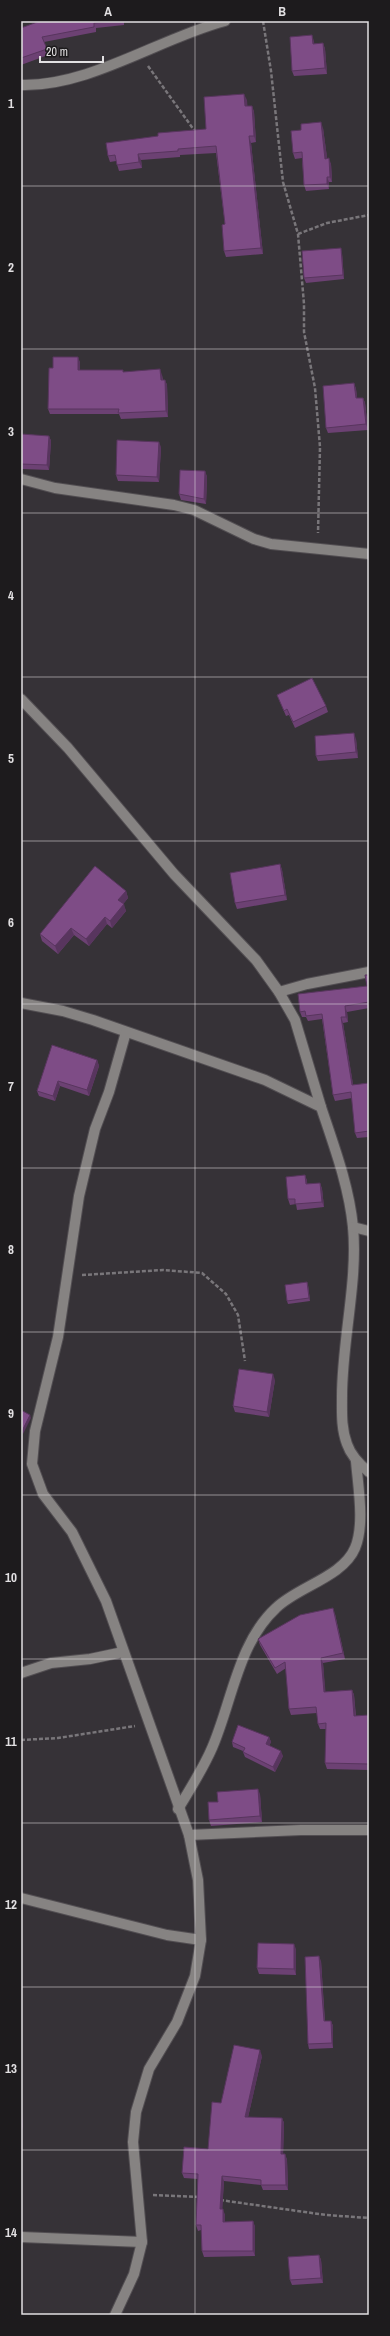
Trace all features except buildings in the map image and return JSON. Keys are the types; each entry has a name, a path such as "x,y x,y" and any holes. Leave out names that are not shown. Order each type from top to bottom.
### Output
{"street":[{"path":"21,86 64,80 141,53 187,33 225,21"},
{"path":"21,478 55,488 174,505 194,510 254,538 271,544 369,554"},
{"path":"21,699 68,748 174,874 256,960 280,992 295,1020 341,1167 353,1227 353,1266 342,1372 342,1426 347,1445 356,1461 369,1472"},
{"path":"280,992 307,984 369,972"},
{"path":"21,1004 63,1011 126,1032 265,1080 321,1107"},
{"path":"115,2315 134,2274 142,2242 136,2196 133,2142 136,2112 149,2069 177,2022 195,1976 201,1940 198,1880 189,1835 178,1809 106,1601 72,1532 43,1494 32,1464 35,1431 58,1337 79,1196 95,1129 109,1092 126,1032"},
{"path":"353,1227 369,1231"},
{"path":"178,1809 212,1747 251,1643 261,1624 276,1607 347,1562 356,1548 360,1514 356,1461"},
{"path":"21,1673 51,1663 90,1659 123,1652"},
{"path":"189,1835 301,1830 369,1830"},
{"path":"21,1898 54,1908 167,1935 201,1940"},
{"path":"21,2236 142,2242"}],"path":[{"path":"263,21 272,78 283,182 298,234 304,304 304,332 315,388 320,447 317,549"},
{"path":"141,53 151,72 181,110 194,130"},
{"path":"298,234 327,223 369,215"},
{"path":"68,1276 163,1270 202,1273 226,1294 238,1315 245,1361"},
{"path":"21,1740 94,1733 149,1724"},
{"path":"136,2196 203,2198"},
{"path":"218,2200 326,2215 369,2218"}]}
